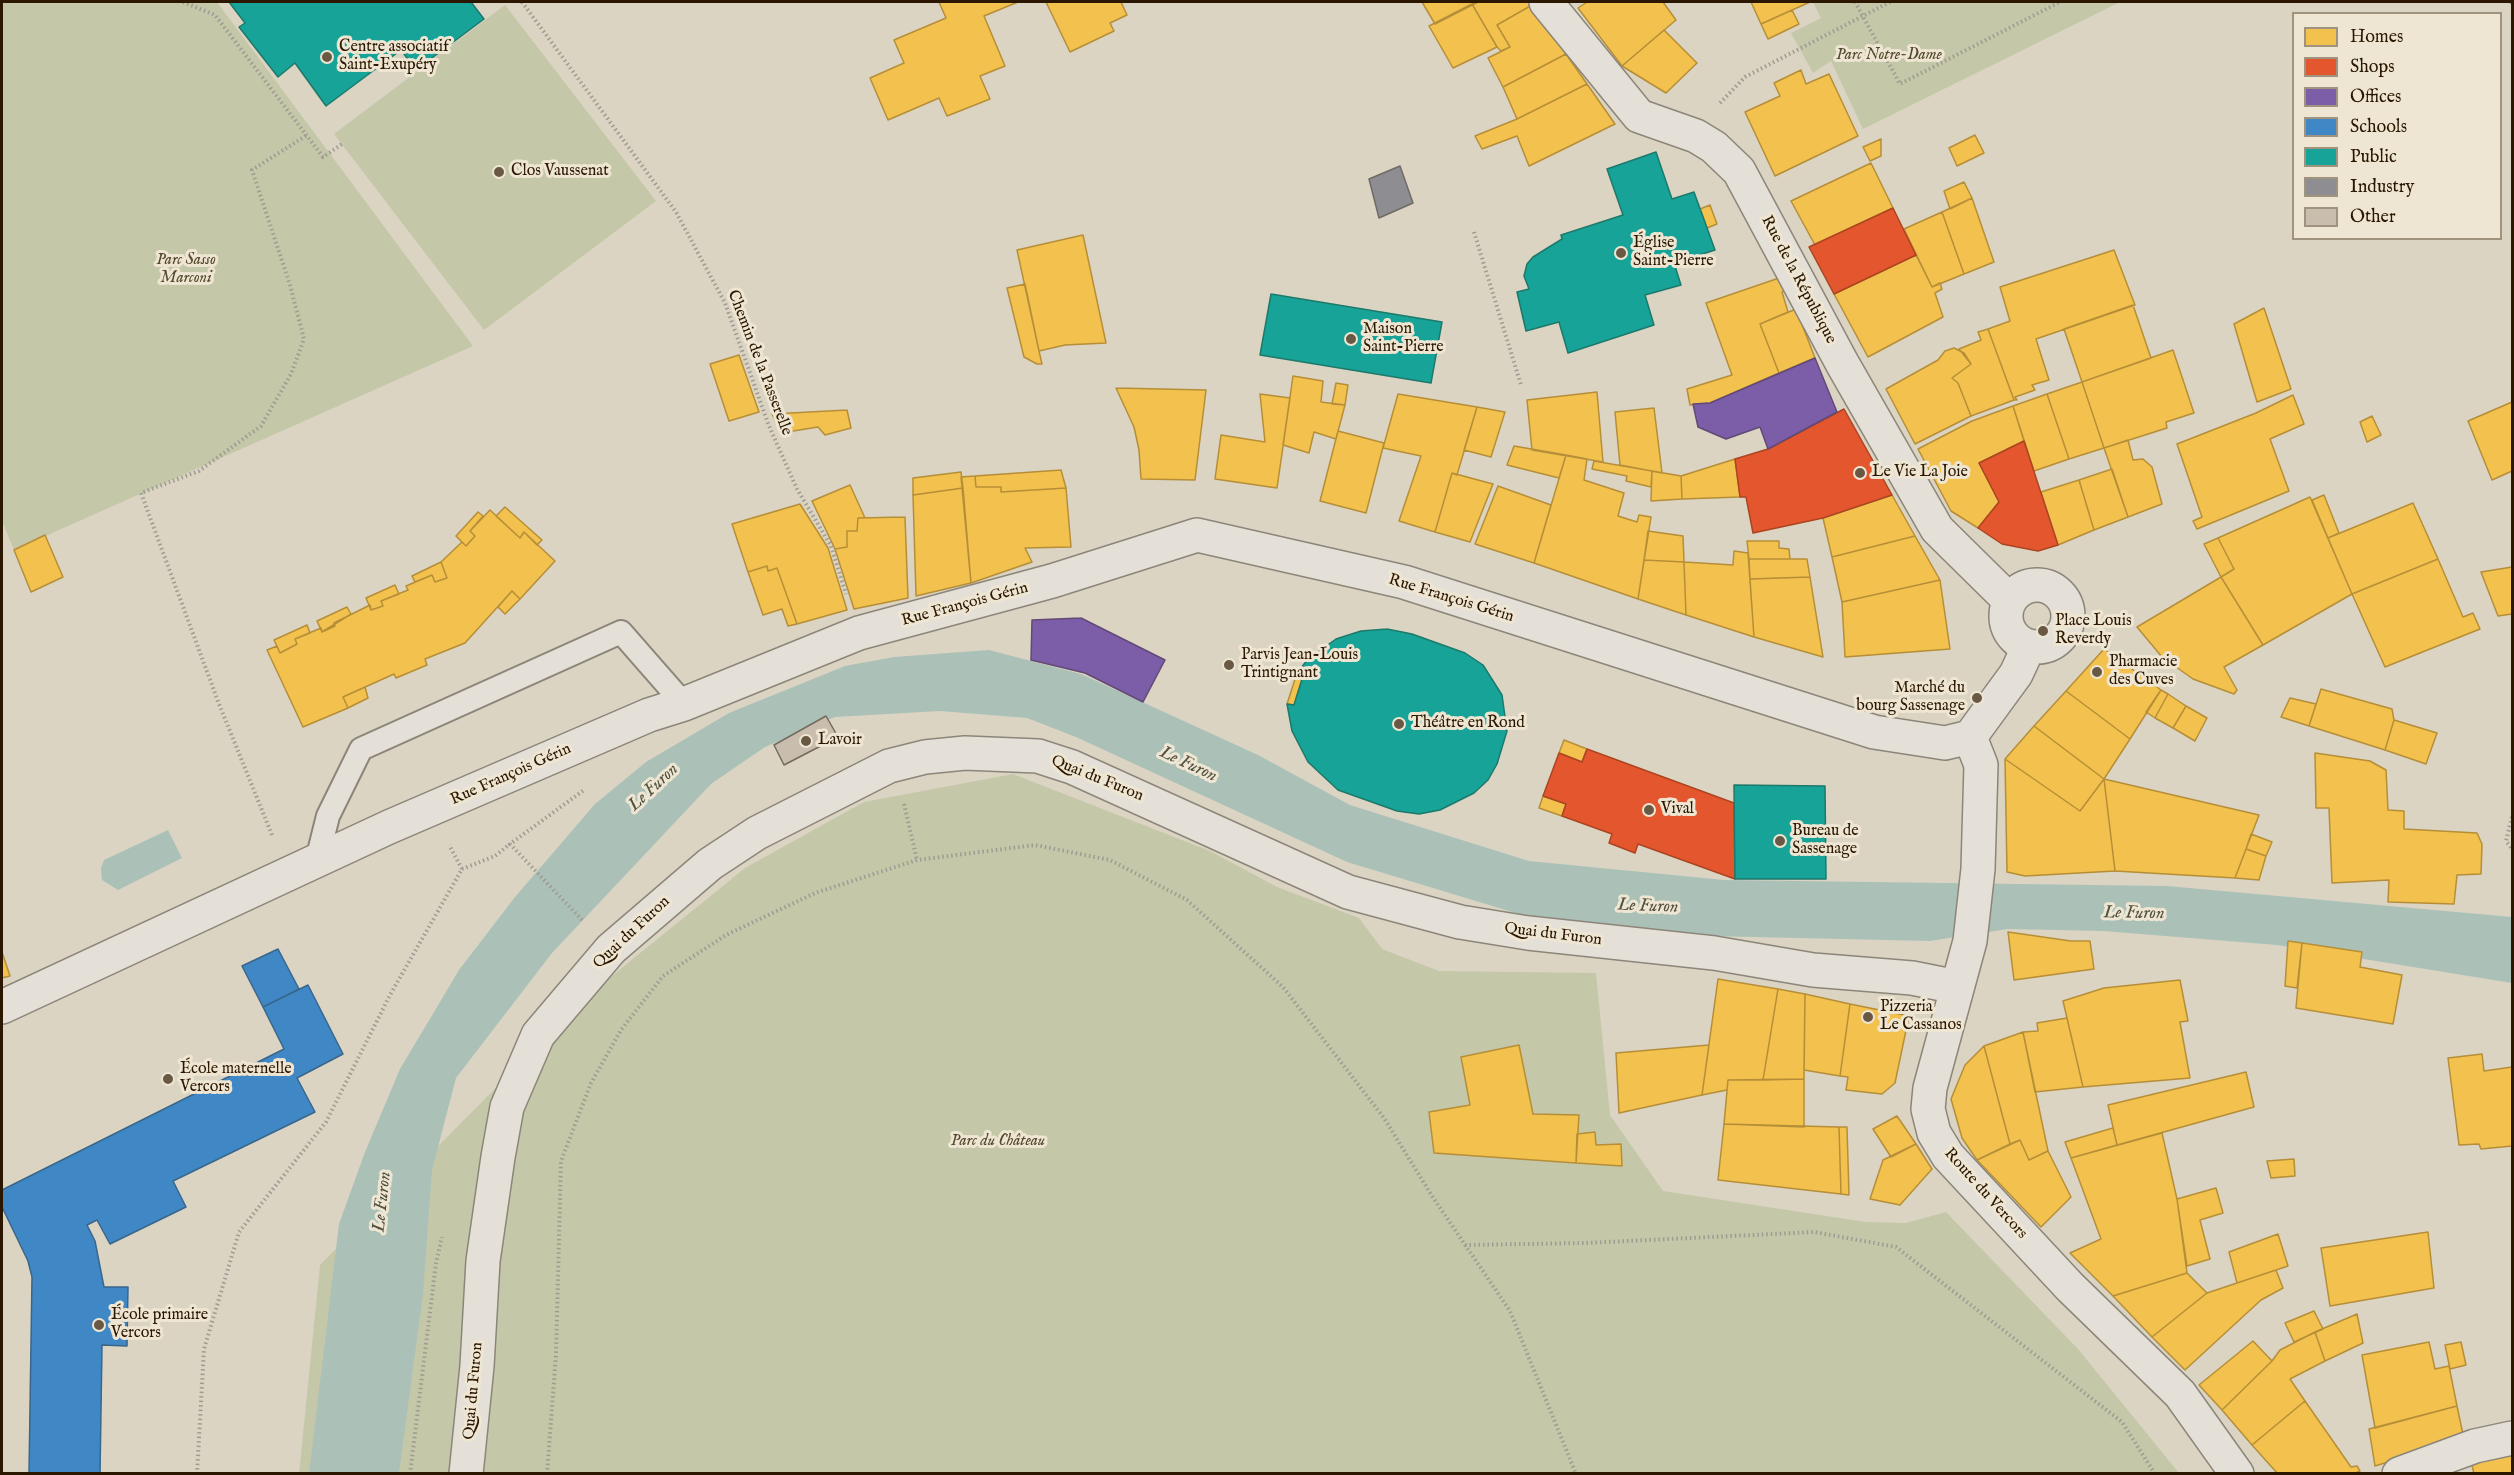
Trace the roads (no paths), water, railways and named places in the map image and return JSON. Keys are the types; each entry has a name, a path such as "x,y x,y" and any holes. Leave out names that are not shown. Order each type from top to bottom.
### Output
{"street":[{"name":"Rue de la République","path":"1546,2 1639,116 1696,136 1714,147 1739,171 1842,363 1937,529 2009,600"},
{"name":"Rue François Gérin","path":"2,1006 430,810 649,715 684,704 859,633 1052,581 1197,535 1404,582 1874,732 1946,743 1970,737"},
{"path":"2032,585 2050,587 2064,599 2068,617 2062,635 2047,646 2029,646 2020,642 2008,628 2006,609 2009,600 2015,592 2032,585"},
{"path":"1970,737 2016,674 2029,646"},
{"name":"Route du Vercors","path":"1970,737 1981,765 1978,869 1970,941 1930,1088 1929,1109 1934,1133 1948,1155 2062,1279 2180,1394 2237,1473"},
{"name":"Quai du Furon","path":"466,1473 477,1366 483,1261 498,1157 507,1107 538,1035 611,949 710,864 757,833 889,766 925,757 964,753 1038,756 1072,766 1348,892 1460,922 1528,933 1714,953 1813,970 1912,978 1957,987"},
{"path":"2399,1473 2475,1446 2512,1438"}],"lane":[{"path":"302,868 361,749 621,632 684,704"}],"water":[{"name":"Le Furon","path":"989,650 1081,674 1258,755 1350,805 1529,861 1724,880 2167,886 2512,917 2512,983 2277,945 2103,931 2008,929 1930,941 1708,936 1532,918 1347,862 1076,737 1027,718 940,711 835,717 765,747 711,784 552,953 456,1078 432,1170 423,1294 399,1473 309,1474 339,1224 365,1152 400,1069 459,970 515,897 595,804 646,762 729,713 845,666 894,657"},
{"path":"168,830 182,858 118,890 102,880 101,868 104,860"}],"place":[{"name":"Centre associatif Saint-Exupéry","path":"327,57"},
{"name":"Clos Vaussenat","path":"499,172"},
{"name":"Église Saint-Pierre","path":"1621,253"},
{"name":"Maison Saint-Pierre","path":"1351,339"},
{"name":"Le Vie La Joie","path":"1860,473"},
{"name":"Place Louis Reverdy","path":"2043,631"},
{"name":"Parvis Jean-Louis Trintignant","path":"1229,665"},
{"name":"Pharmacie des Cuves","path":"2097,672"},
{"name":"Marché du bourg Sassenage","path":"1977,698"},
{"name":"Théâtre en Rond","path":"1399,724"},
{"name":"Lavoir","path":"806,741"},
{"name":"Vival","path":"1649,810"},
{"name":"Bureau de Sassenage","path":"1780,841"},
{"name":"Pizzeria Le Cassanos","path":"1868,1017"},
{"name":"École maternelle Vercors","path":"168,1079"},
{"name":"École primaire Vercors","path":"99,1325"}],"park label":[{"name":"Parc Notre-Dame","path":"1889,56"},
{"name":"Parc Sasso Marconi","path":"186,270"},
{"name":"Parc du Château","path":"998,1142"}]}
